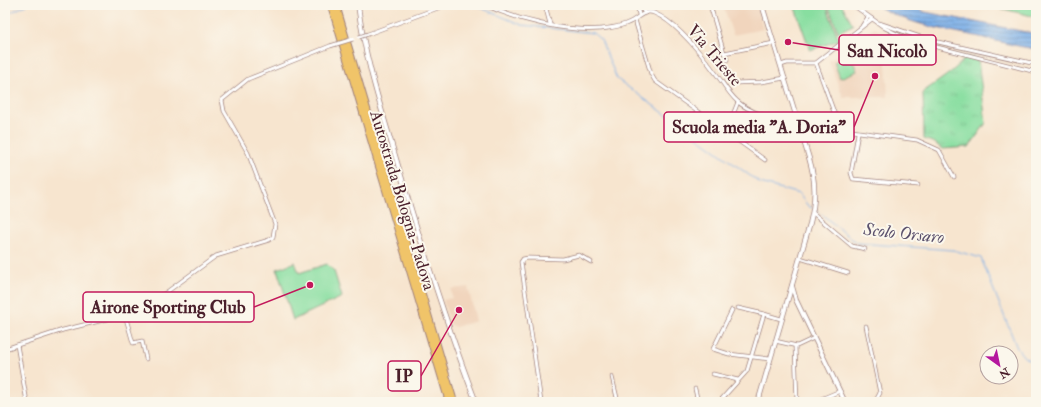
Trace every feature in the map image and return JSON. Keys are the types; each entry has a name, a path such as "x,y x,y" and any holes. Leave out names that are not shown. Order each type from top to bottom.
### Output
{"highway":[{"name":"Autostrada Bologna-Padova","path":"331,5 449,402"},
{"name":"Autostrada Bologna-Padova","path":"336,5 454,402"}],"street":[{"path":"358,5 366,52 375,87 436,291 476,402"},
{"path":"5,349 63,330 125,315 153,302 216,256 269,240 273,237 275,224 248,153 224,111 222,100 246,80 330,46 359,38 446,5"},
{"path":"485,5 512,16 550,24 599,29 614,27 635,20 639,15 645,13 638,5"},
{"path":"545,5 550,24"},
{"path":"638,5 639,15"},
{"path":"710,5 727,60"},
{"path":"758,402 813,212 815,188 812,169 762,5"},
{"path":"853,5 877,23 896,34 921,45 1036,72"},
{"name":"Via Trieste","path":"645,13 656,14 686,38 707,61 738,102 773,119 787,122 798,122"},
{"path":"861,27 868,16"},
{"path":"781,65 787,63 816,63 872,19"},
{"path":"635,20 653,78 765,160"},
{"path":"877,23 928,40 1036,64"},
{"path":"724,53 774,43"},
{"path":"816,63 835,114 834,130"},
{"path":"735,83 761,82 785,78"},
{"path":"726,132 738,102"},
{"path":"798,122 834,130 917,140 933,146 942,152 954,177"},
{"path":"858,133 851,173 853,179 918,185"},
{"path":"813,212 852,246 865,249"},
{"path":"541,402 520,262 525,258 563,259 580,255 591,262"},
{"path":"800,258 848,273"},
{"path":"793,281 793,293 796,300 845,402"},
{"path":"787,302 793,293"},
{"path":"787,302 792,299 796,300"},
{"path":"738,308 764,314 781,320"},
{"path":"732,310 713,349 729,354 770,359"},
{"path":"719,402 747,371 764,314"},
{"path":"125,315 133,343 142,341 146,359"},
{"path":"866,326 880,394 875,402"},
{"path":"776,341 795,346 814,338"},
{"path":"17,345 27,402"},
{"path":"795,346 797,402"},
{"path":"713,374 738,380"},
{"path":"612,377 618,402"},
{"path":"695,389 698,402"},
{"path":"814,402 840,391"}],"shaded area":[{"path":"723,5 757,5 763,29 733,35"},
{"path":"874,28 884,33 888,97 843,97 829,61"},
{"path":"468,287 476,321 455,327 450,324 443,300 452,298 451,289"}],"green space":[{"path":"794,5 826,5 839,40 810,50"},
{"path":"842,5 853,25 838,32 829,8"},
{"path":"987,5 1036,5 1036,17"},
{"path":"850,55 857,71 840,78 834,62"},
{"path":"966,57 978,60 986,123 969,147 942,149 935,143 924,139 923,92 951,72"},
{"path":"295,262 299,273 327,264 334,271 342,297 293,320 277,269"}],"water":[{"path":"876,5 911,5 925,12 1036,34 1036,49 924,25 888,12"}],"waterway":[{"path":"5,15 26,5"},
{"name":"Scolo Orsaro","path":"474,5 522,25 593,33 601,40 617,79 760,183 799,194 808,206 812,208"},
{"name":"Scolo Orsaro","path":"815,209 857,243 953,250 981,258 1017,348 1024,357 1036,364"}],"place":[{"name":"San Nicolò","path":"788,42"},
{"name":"Scuola media \"A. Doria\"","path":"875,76"},
{"name":"Airone Sporting Club","path":"310,285"},
{"name":"IP","path":"459,310"}]}
